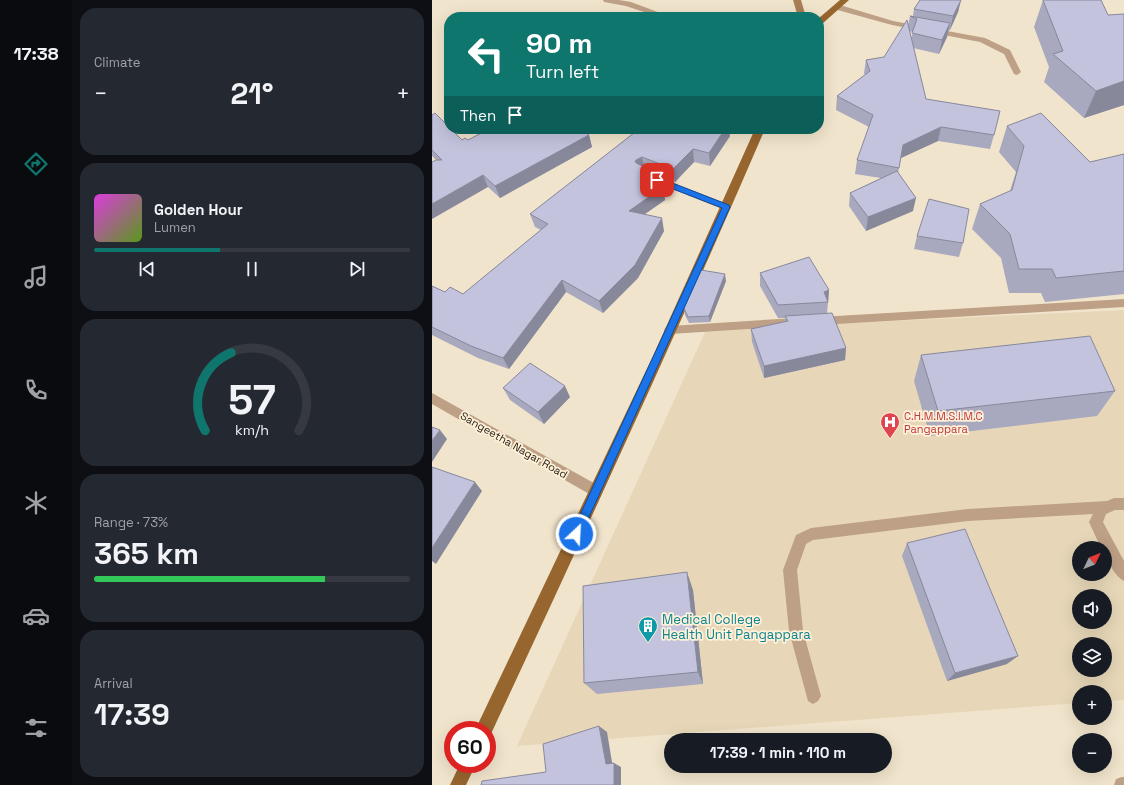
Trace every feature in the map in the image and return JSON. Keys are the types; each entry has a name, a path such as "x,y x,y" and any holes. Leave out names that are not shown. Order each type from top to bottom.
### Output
{"main road":[{"path":"824,18 845,0"},
{"path":"488,721 596,491 726,207 754,134"},
{"path":"458,785 464,773"}],"street":[{"path":"607,0 627,2 654,12"},
{"path":"797,0 801,12"},
{"path":"837,7 892,23 982,40 1007,52 1017,72"},
{"path":"644,174 726,207"},
{"path":"670,330 1124,303"},
{"name":"Sangeetha Nagar Road","path":"432,398 596,491"},
{"path":"1124,504 1114,504 1101,510 1096,522 1102,536 1124,574"},
{"path":"813,696 796,631 790,570 801,540 806,536 811,534 968,515 1108,507"}],"shaded area":[{"name":"C.H.M.M.S.I.M.C Pangappara","path":"1124,310 1124,700 1112,701 1112,685 1072,685 1072,704 687,733 664,733 664,735 517,746 706,330"}],"building":[{"path":"920,0 961,0 953,16 914,9"},
{"path":"1043,0 1101,0 1108,15 1124,14 1124,81 1096,91 1053,54 1063,51"},
{"path":"910,16 950,23 942,40 912,33 917,19"},
{"path":"907,20 926,99 1000,111 994,135 941,127 903,145 899,168 857,160 873,115 837,96 870,71 866,60 884,57"},
{"path":"435,113 444,122 444,134 456,134 462,140 465,138 468,140 479,134 589,135 495,186 483,175 432,204 432,162 442,160 432,150 432,115"},
{"path":"1041,113 1090,162 1124,154 1124,271 1056,278 1052,269 1019,269 1010,234 980,204 1012,190 1024,146 1007,126"},
{"path":"633,134 722,134 709,153 693,149 673,169 642,157 636,160 635,162 638,164 666,176 658,184 663,187 629,211 662,218 635,265 599,301 562,280 503,358 471,346 432,327 432,286 445,292 450,287 463,294 548,224 530,214"},
{"path":"897,171 916,198 868,217 850,193"},
{"path":"929,199 969,209 963,243 917,236"},
{"path":"809,257 829,290 824,292 828,302 778,305 760,273"},
{"path":"701,270 725,274 709,316 688,317 684,308"},
{"path":"832,313 846,348 764,366 751,329 788,321 785,316"},
{"path":"1090,336 1115,391 938,411 921,355"},
{"path":"530,363 565,386 538,412 503,388"},
{"path":"432,427 440,430 432,441"},
{"path":"432,467 475,482 432,548"},
{"path":"965,529 1018,656 955,673 907,543"},
{"name":"Medical College Health Unit Pangappara","path":"687,572 698,672 584,683 583,586"},
{"path":"599,726 606,764 614,763 614,785 481,785 482,781 546,772 543,744"}],"place":[{"name":"C.H.M.M.S.I.M.C Pangappara","path":"890,439"},
{"name":"Medical College Health Unit Pangappara","path":"648,643"}],"route":[{"path":"576,534 726,207 657,180"}]}
